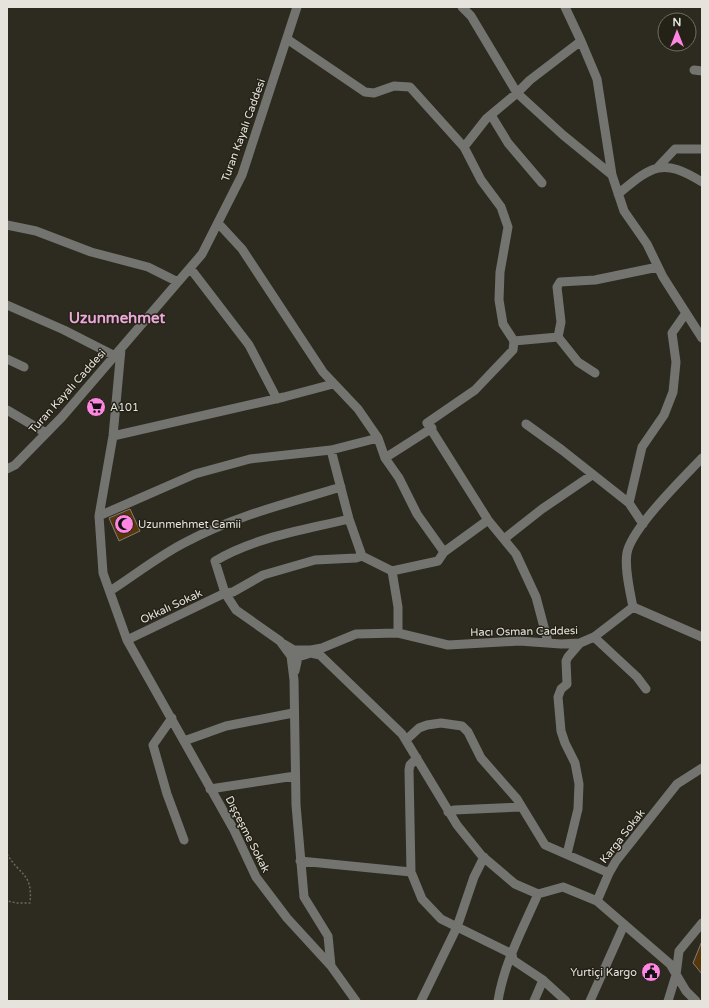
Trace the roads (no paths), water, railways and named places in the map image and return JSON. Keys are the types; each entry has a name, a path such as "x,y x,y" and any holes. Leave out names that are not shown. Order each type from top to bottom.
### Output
{"street":[{"name":"Turan Kayalı Caddesi","path":"7,468 15,465 46,433 202,254 242,175 297,7"},
{"path":"462,7 471,16 517,93 563,135 612,175"},
{"path":"565,7 597,79 612,175 624,211 647,244 658,267 702,338"},
{"path":"287,39 365,92 374,93 394,86 410,87 464,147 481,180 501,207 508,227 500,272 499,300 503,324 514,341 513,350 498,368 470,394 427,423 488,520 516,554 536,597 548,642"},
{"path":"464,147 491,115 530,80 581,41"},
{"path":"491,115 508,143 542,183"},
{"path":"618,194 636,179 658,167 675,149 702,149"},
{"path":"658,167 672,167 686,172 702,182"},
{"path":"218,223 242,249 323,372 358,409 378,438 385,458 399,478 417,514 444,552"},
{"path":"7,225 36,231 91,252 148,267 178,282"},
{"path":"558,337 562,322 557,287 560,282 595,280 658,267"},
{"path":"190,268 249,345 277,399"},
{"path":"7,305 118,352"},
{"path":"629,503 642,447 664,415 672,392 676,362 672,333 686,313"},
{"path":"514,341 558,337"},
{"path":"558,337 578,362 595,373"},
{"name":"Dışçeşme Sokak","path":"118,352 113,436 99,516 103,573 127,640 234,830 256,877 287,918 331,966 356,1001"},
{"path":"7,359 24,367"},
{"path":"113,436 277,399 333,384"},
{"path":"7,410 46,433"},
{"path":"526,424 562,450 629,503 643,524"},
{"path":"385,458 431,428"},
{"path":"99,516 195,474 250,459 331,450 378,438"},
{"path":"331,450 349,519 362,556 392,571 438,561 444,552 488,520"},
{"path":"702,458 643,524 628,549 628,578 633,607 702,637"},
{"path":"504,539 542,509 592,475"},
{"path":"110,591 185,542 200,535 252,514 341,487"},
{"path":"331,966 328,936 304,897 300,861 295,776 293,713 294,655 280,641 236,610 225,593 215,561 231,552 284,534 349,519"},
{"path":"225,593 233,592 263,575 315,560 356,558 362,556"},
{"path":"392,571 398,607 398,633"},
{"name":"Okkalı Sokak","path":"127,640 225,593"},
{"name":"Hacı Osman Caddesi","path":"294,655 321,651 356,634 398,633 448,645 519,641 580,643 594,637 633,607"},
{"path":"594,637 637,677 646,689"},
{"path":"568,854 578,809 579,778 575,762 562,737 558,697 567,684 566,661 580,643"},
{"path":"321,651 397,728 406,740 448,812 484,857 515,884 538,894 563,887 597,901 670,964 686,991 696,1001"},
{"path":"184,741 226,726 293,713"},
{"path":"172,718 153,745 167,794 184,840"},
{"path":"406,740 419,728 426,725 441,723 462,726 468,732 481,758 512,792 545,845 553,850 568,854 609,872"},
{"path":"416,758 410,764 409,770 411,872 417,890 427,906 441,919 512,954"},
{"name":"Karga Sokak","path":"597,901 609,872 616,861 677,784 702,768"},
{"path":"211,789 295,776"},
{"path":"448,812 454,810 522,807"},
{"path":"421,1001 457,927 474,877 484,857"},
{"path":"300,861 411,872"},
{"path":"498,1001 500,990 512,954 538,894"},
{"path":"668,1001 676,975 679,951 702,923"},
{"path":"590,1001 624,925"},
{"path":"512,954 513,960 543,980 566,1001"},
{"path":"534,1001 543,980"}],"place":[{"name":"A101","path":"96,407"},
{"name":"Uzunmehmet Camii","path":"124,524"},
{"name":"Yurtiçi Kargo","path":"651,972"}],"district":[{"name":"Uzunmehmet","path":"117,318"}]}
